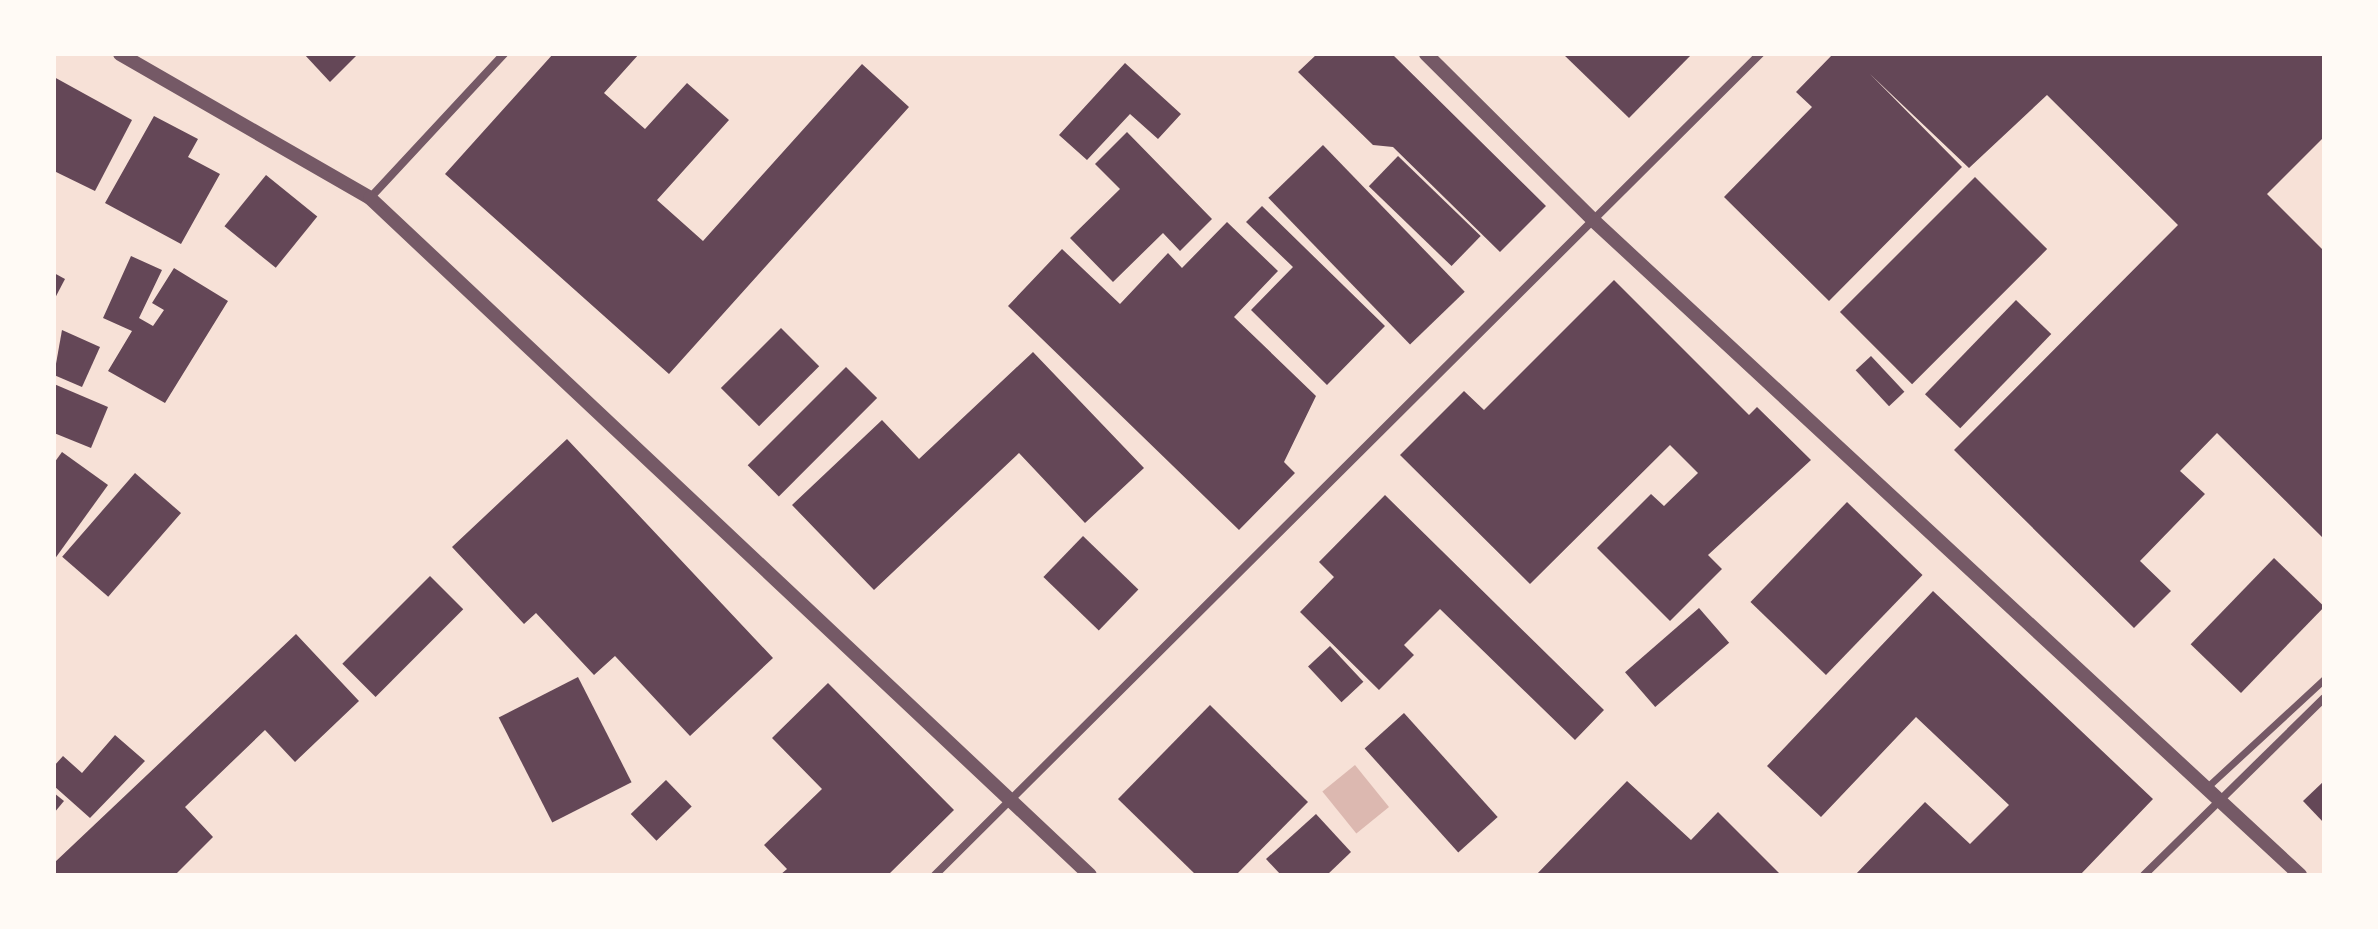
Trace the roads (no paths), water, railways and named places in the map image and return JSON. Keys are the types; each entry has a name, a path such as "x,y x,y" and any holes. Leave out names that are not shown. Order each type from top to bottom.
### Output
{"street":[{"path":"120,54 370,198 1090,875"},
{"path":"370,198 504,54"},
{"path":"1426,54 1593,220 2300,875"},
{"path":"935,875 1760,54"},
{"path":"2144,875 2210,794 2324,679"},
{"path":"2210,794 2324,698"}]}
